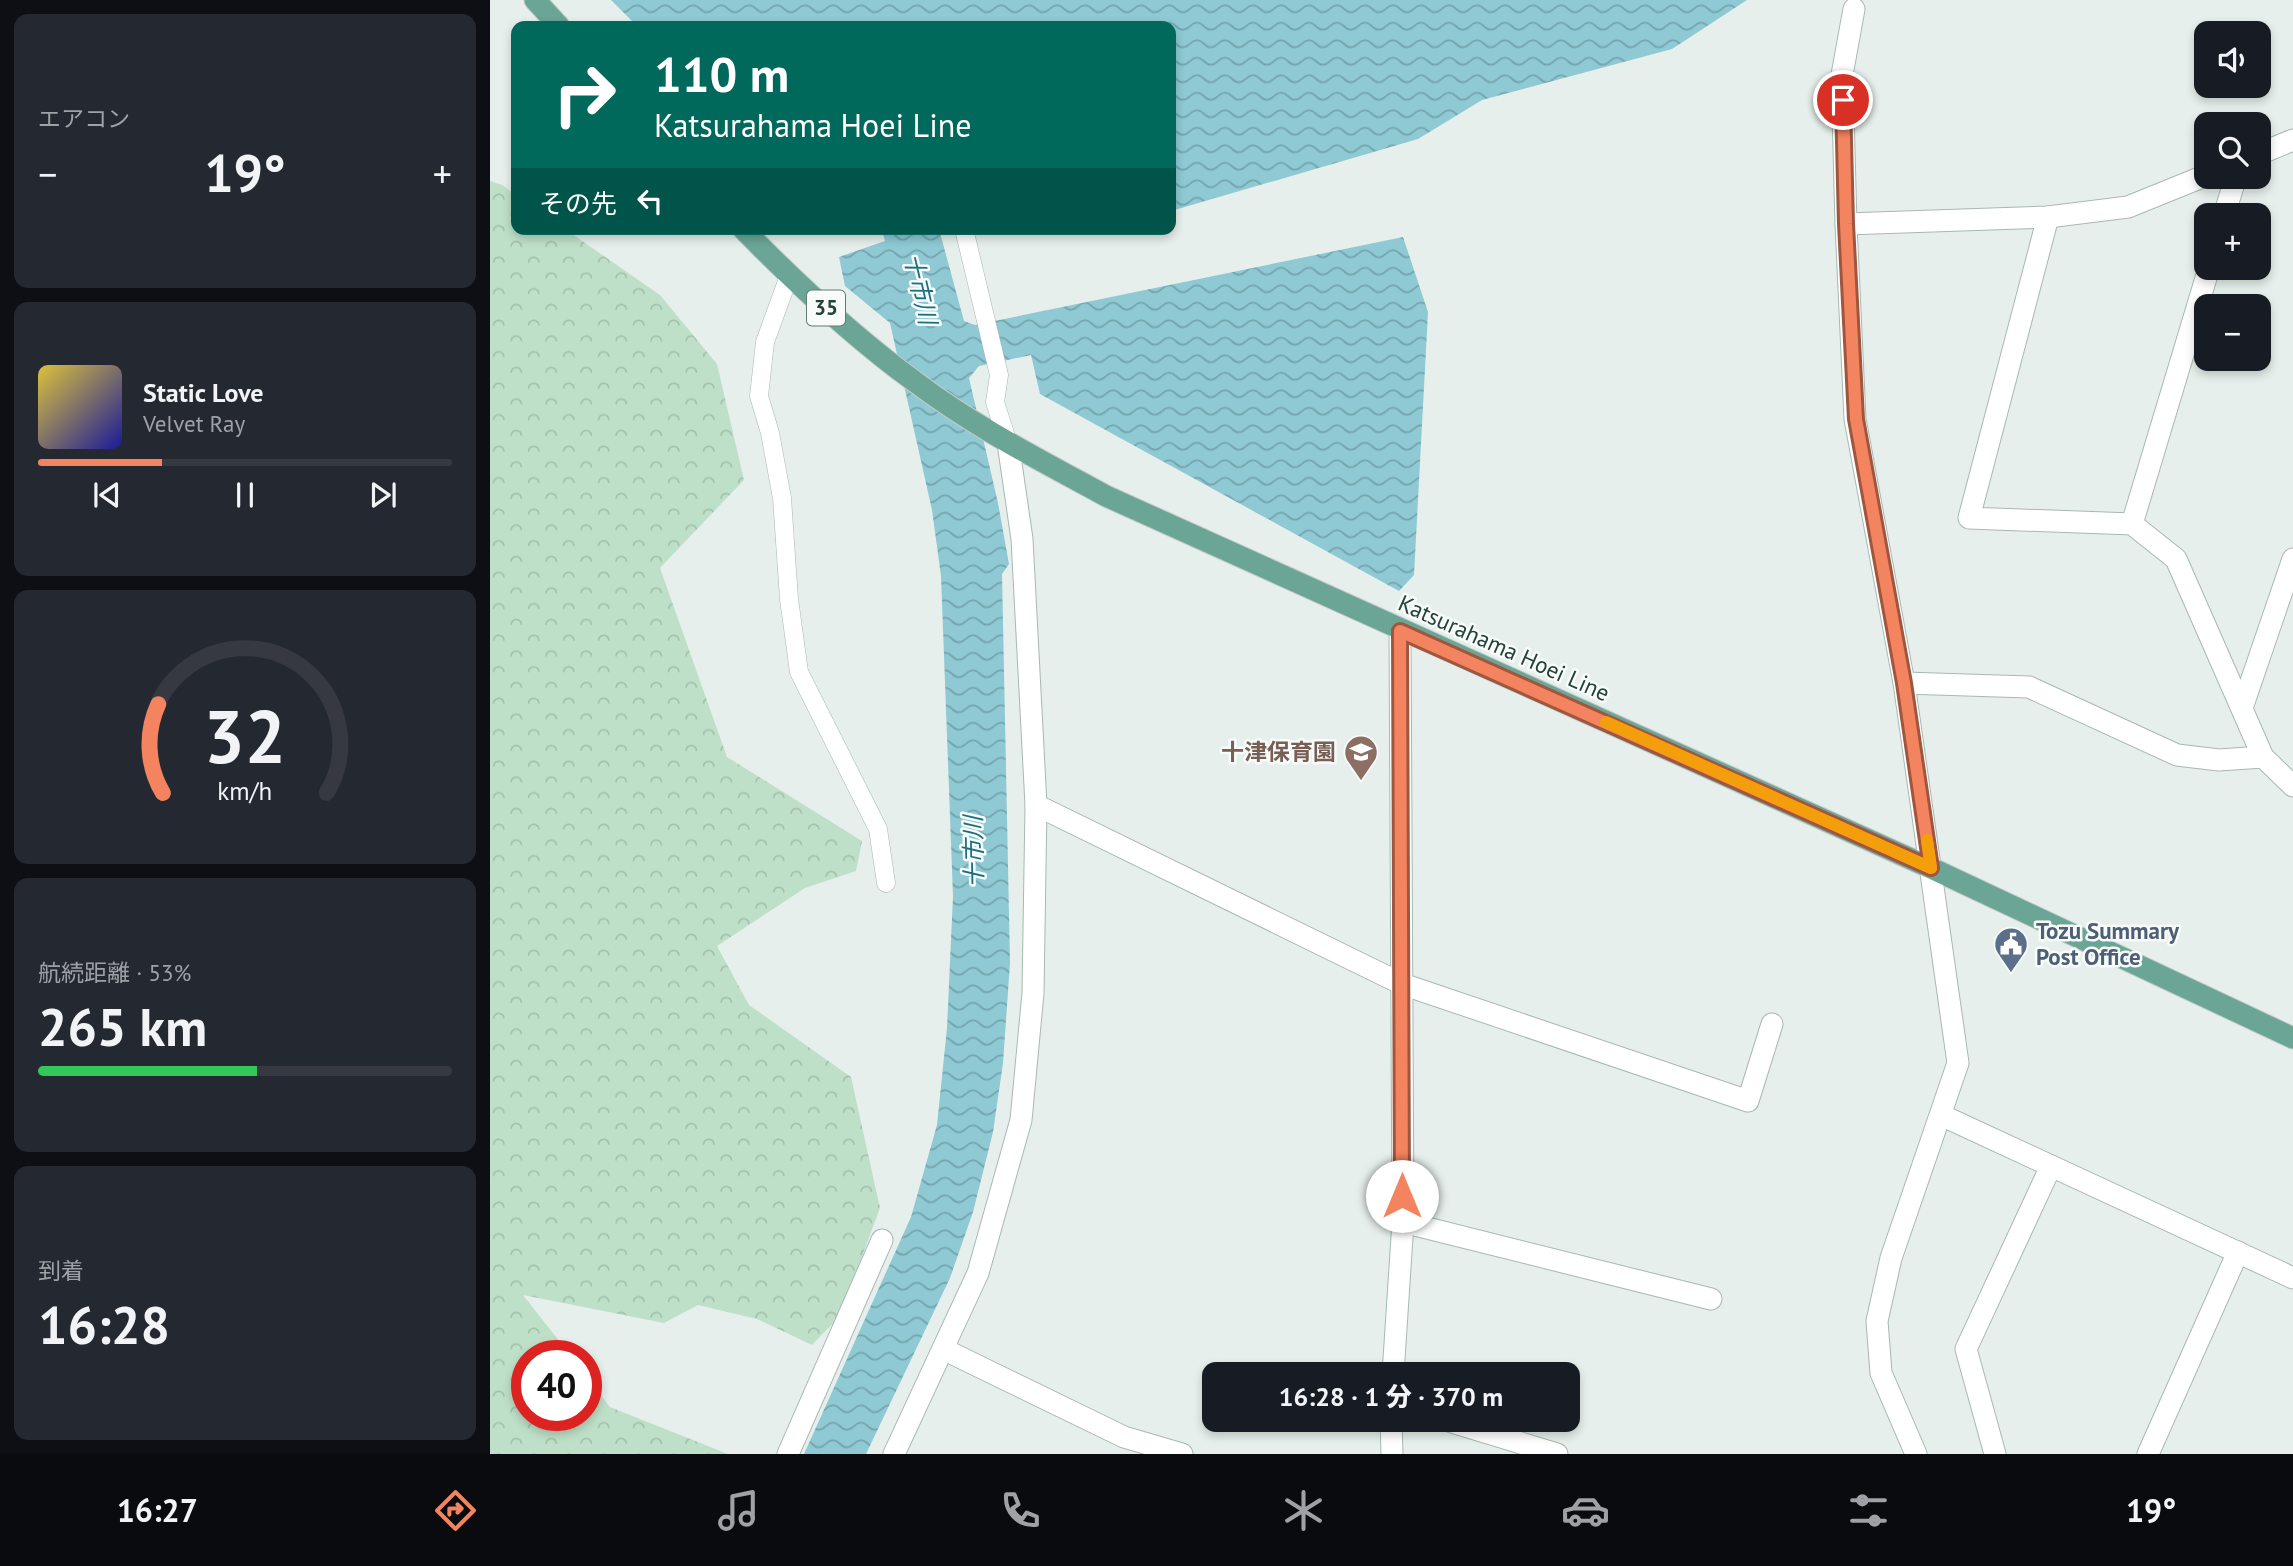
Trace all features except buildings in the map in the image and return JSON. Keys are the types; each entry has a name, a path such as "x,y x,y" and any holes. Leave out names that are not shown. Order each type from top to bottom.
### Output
{"main road":[{"path":"535,0 554,21"},
{"name":"Katsurahama Hoei Line","path":"749,235 789,276 914,382 1000,438 1105,496 1931,868 2293,1038"}],"street":[{"path":"1855,5 1842,75 1856,419 1904,683 1958,1063 1891,1258 1877,1321 1881,1373 1916,1454"},
{"path":"2271,149 2293,140"},
{"path":"1846,224 2048,218 2128,207 2194,180"},
{"path":"2048,218 1969,518 2132,524 2176,559 2263,757 2293,786"},
{"path":"2132,524 2205,280"},
{"path":"894,1454 978,1273 1021,1120 1033,993 1036,805 1022,540 1000,438"},
{"path":"2242,708 2293,559"},
{"path":"1394,1362 1403,1222 1400,631"},
{"path":"1904,683 2029,687 2177,755 2220,760 2263,757"},
{"path":"1036,805 1402,984 1748,1101 1772,1024"},
{"path":"1941,1115 2293,1278"},
{"path":"1995,1454 1966,1349 2051,1166"},
{"path":"1403,1222 1711,1299"},
{"path":"788,1454 882,1240"},
{"path":"2148,1454 2238,1252"},
{"path":"943,1349 1124,1437 1182,1454"},
{"path":"1391,1432 1392,1454"},
{"path":"1485,1432 1557,1454"}],"lane":[{"path":"965,235 998,368 995,402 1000,438"},
{"path":"789,276 765,342 759,396 770,433 782,498 789,599 799,671 877,829 886,883"}],"green space":[{"path":"490,181 511,191 511,235 574,235 660,295 717,364 744,480 660,568 727,757 862,841 856,871 805,888 717,946 749,1005 851,1077 880,1208 840,1316 812,1345 757,1319 698,1305 664,1323 523,1295 558,1340 511,1340 511,1431 602,1431 602,1397 610,1407 728,1454 490,1454"}],"water":[{"path":"611,0 1747,0 1672,49 1482,100 1418,139 1176,210 1176,21 632,21"},
{"name":"十市川","path":"884,235 941,235 964,321 975,325 1403,237 1428,312 1414,575 1399,591 1040,394 1031,355 979,366 969,378 1009,564 1002,574 1010,963 1003,1063 993,1132 973,1212 950,1278 866,1454 804,1454 911,1217 937,1125 947,1028 953,896 941,576 932,510 890,323 845,286 839,257 885,241"}],"slow traffic":[{"path":"1606,722 1931,868 1927,840"}],"place":[{"name":"十津保育園","path":"1361,782"},
{"name":"Tozu Summary Post Office","path":"2011,974"}],"route":[{"path":"1402,1196 1400,631 1931,868 1904,683 1856,419 1843,100"}]}
